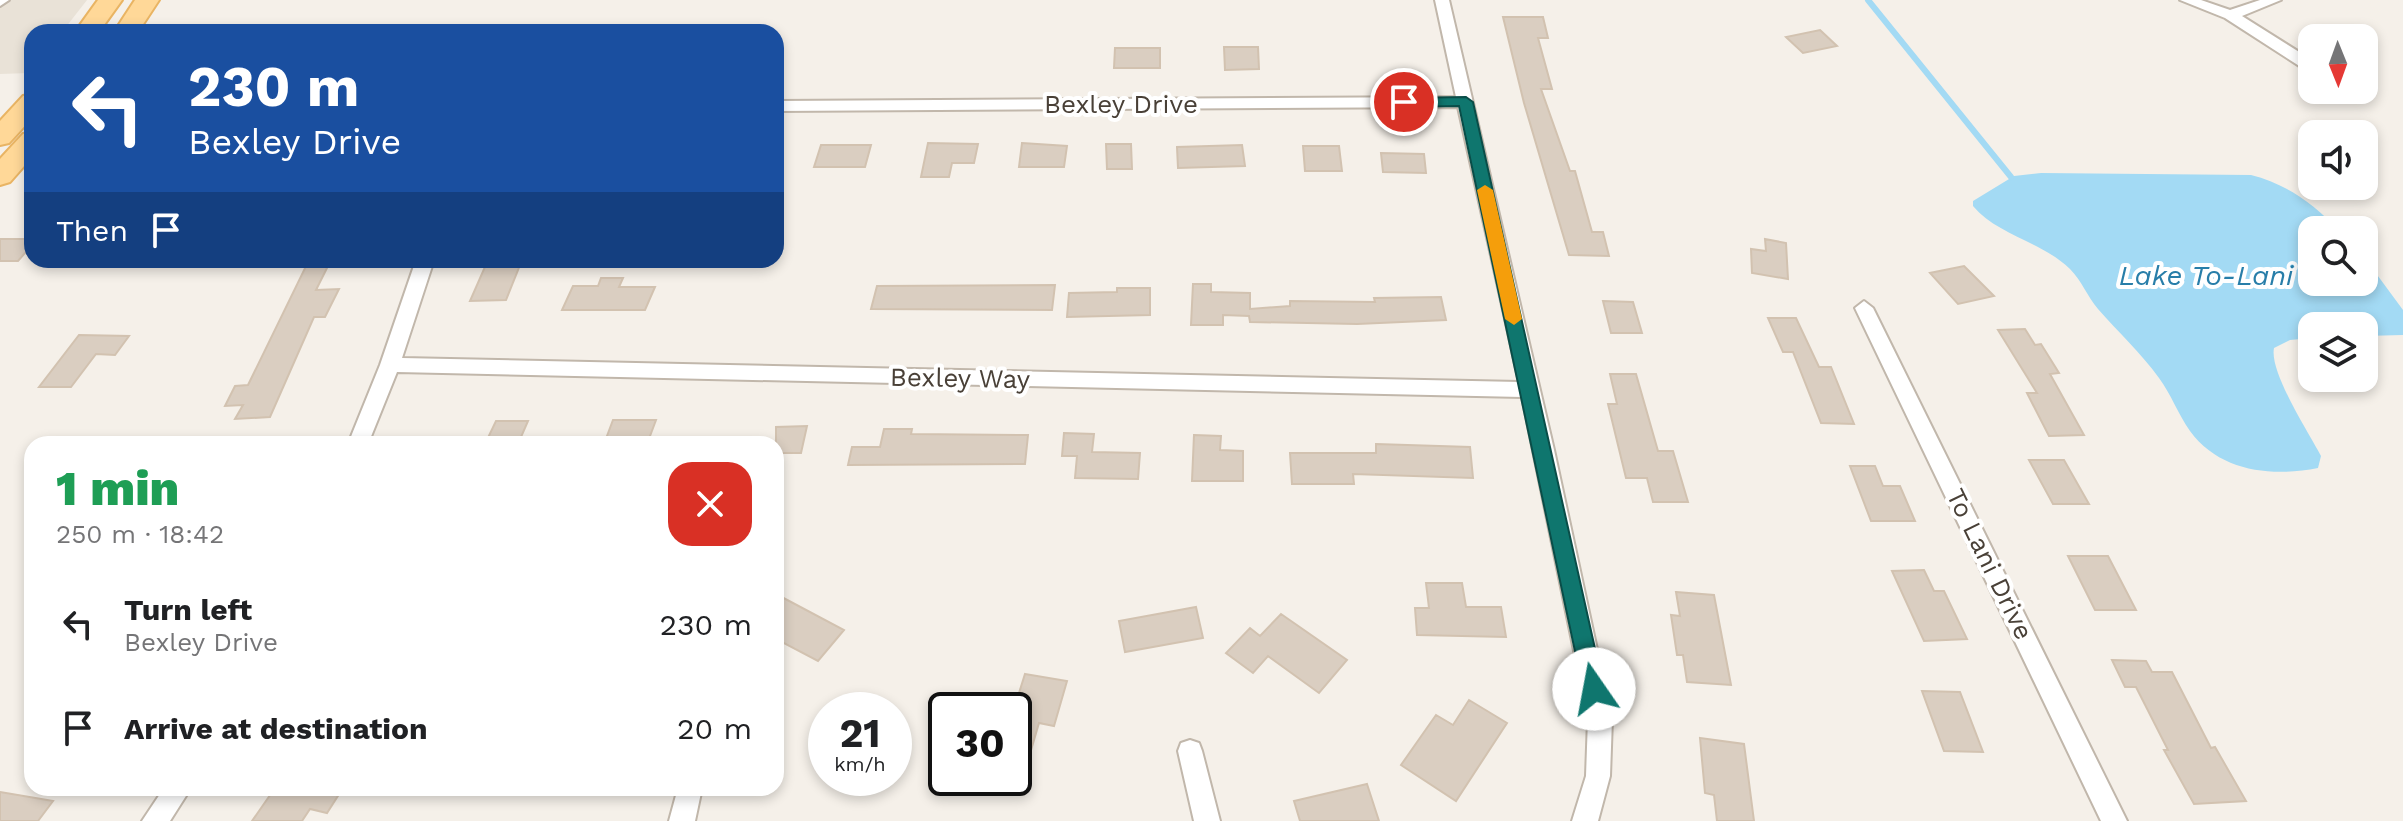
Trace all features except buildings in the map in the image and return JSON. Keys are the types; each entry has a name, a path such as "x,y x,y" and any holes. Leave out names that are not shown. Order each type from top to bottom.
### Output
{"main road":[{"path":"93,24 110,0"},
{"path":"131,24 147,0"},
{"path":"0,137 24,111"},
{"path":"0,176 24,149"}],"street":[{"path":"1442,0 1600,719 1598,776 1585,821"},
{"path":"2187,0 2230,15 2298,58"},
{"path":"2230,15 2274,0"},
{"name":"Bexley Drive","path":"784,106 1466,102"},
{"path":"361,436 390,365 422,268"},
{"name":"To Lani Drive","path":"1864,308 2114,821"},
{"name":"Bexley Way","path":"390,365 1529,390"},
{"path":"1190,751 1207,821"},
{"path":"155,821 173,796"},
{"path":"682,821 688,796"}],"shaded area":[{"path":"0,0 87,0 68,24 24,24 24,73 0,74"}],"water":[{"name":"Lake To-Lani","path":"2041,173 2251,175 2298,195 2298,200 2304,200 2323,216 2298,216 2298,296 2378,296 2378,276 2403,310 2403,335 2378,336 2378,312 2298,312 2298,339 2274,348 2274,359 2284,387 2321,456 2318,468 2283,472 2248,468 2216,455 2202,445 2190,431 2159,378 2098,309 2070,269 2046,251 1994,224 1973,206 1973,201 2014,176"}],"waterway":[{"path":"1868,0 2011,177"}],"slow traffic":[{"path":"1485,190 1514,319"}],"route":[{"path":"1404,102 1466,102 1594,689"}]}
